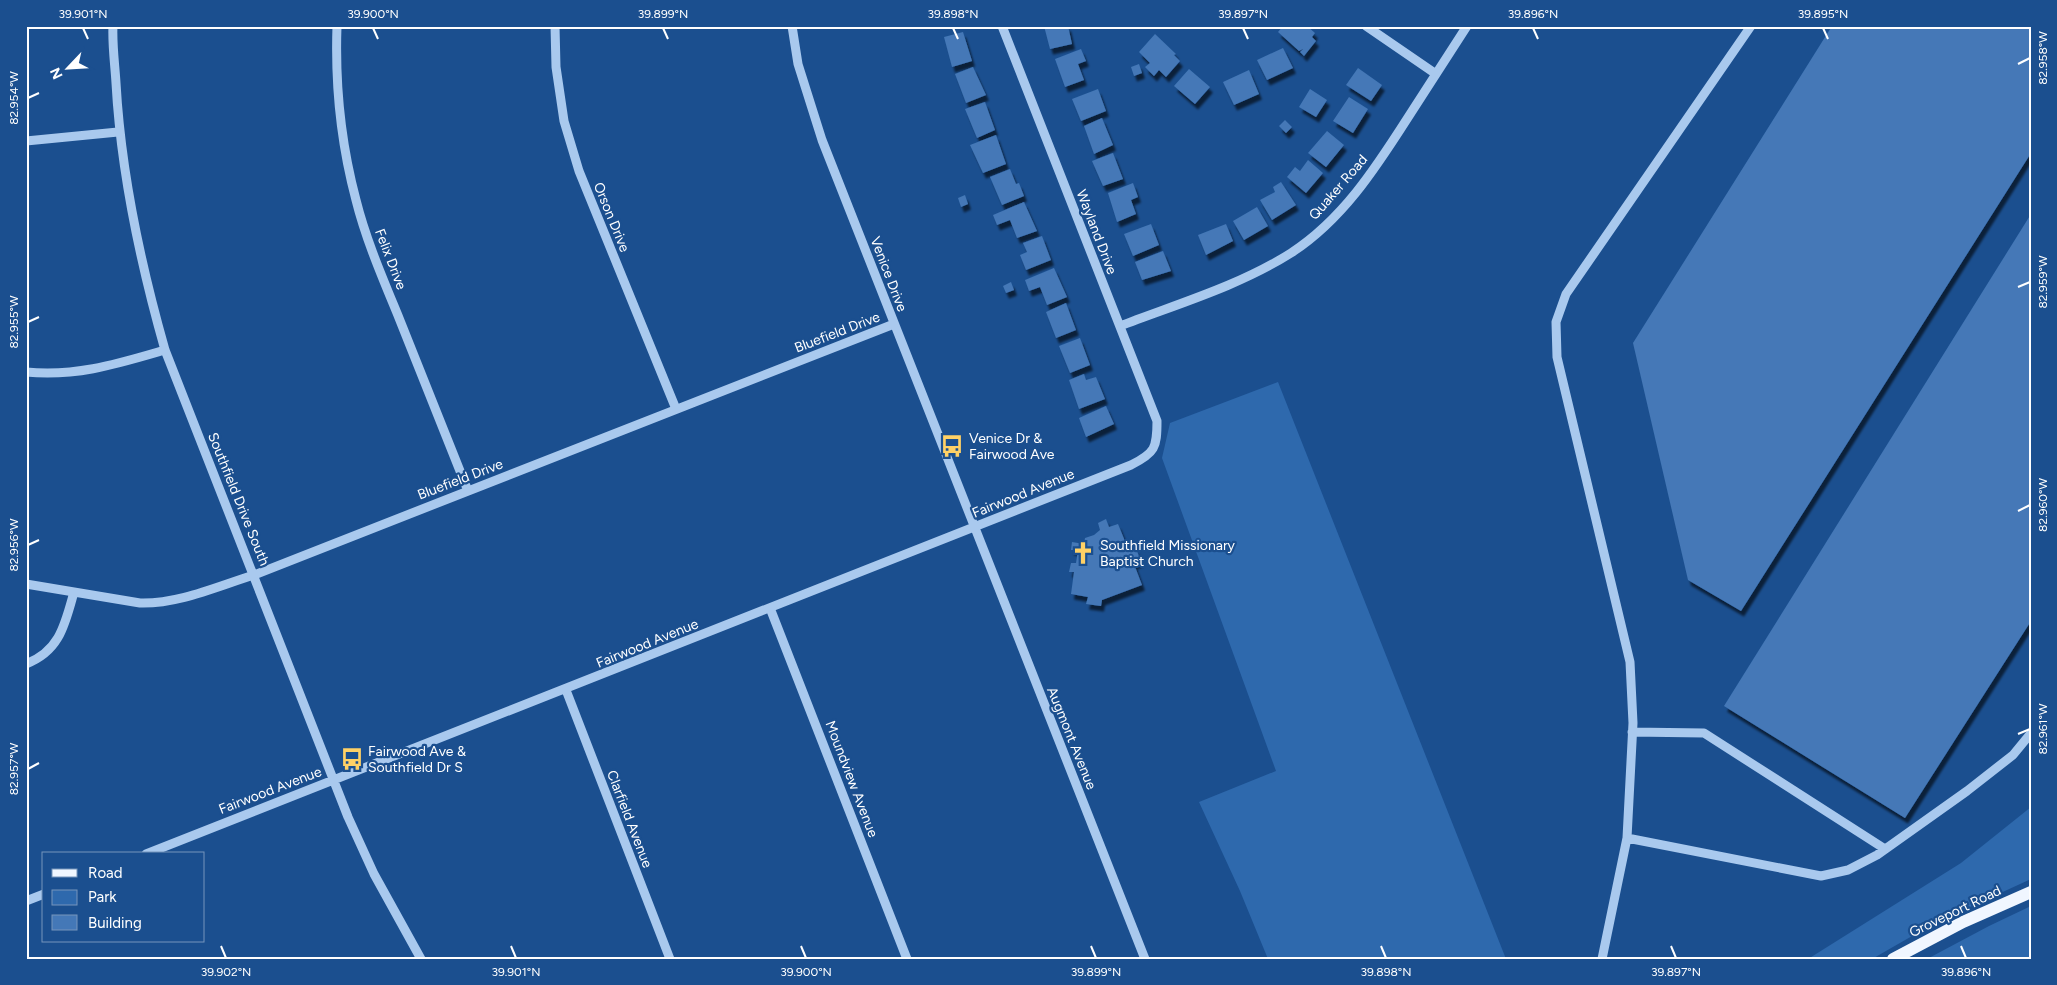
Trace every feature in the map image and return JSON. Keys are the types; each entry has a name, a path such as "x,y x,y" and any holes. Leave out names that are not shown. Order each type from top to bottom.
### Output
{"main road":[{"name":"Groveport Road","path":"1893,959 1963,922 2031,892"}],"street":[{"name":"Southfield Drive South","path":"113,26 118,132 146,282 165,350 348,817 374,874 421,959"},
{"name":"Felix Drive","path":"337,26 336,54 339,104 345,154 356,200 374,256 468,491"},
{"name":"Orson Drive","path":"555,26 556,67 564,121 579,171 676,409"},
{"name":"Venice Drive","path":"792,26 798,64 822,140 974,528"},
{"name":"Wayland Drive","path":"1002,26 1157,421 1157,440 1154,449"},
{"path":"1366,26 1436,74"},
{"name":"Quaker Road","path":"1120,326 1242,279 1291,252 1333,219 1376,167 1467,26"},
{"path":"1602,959 1627,838 1632,732 1630,662 1557,357 1556,322 1566,294 1750,26"},
{"path":"26,141 118,132"},
{"name":"Bluefield Drive","path":"26,584 156,604 254,575 894,324"},
{"path":"26,372 48,374 74,373 106,367 165,350"},
{"name":"Fairwood Avenue","path":"151,852 566,690 1131,465 1148,457 1154,449"},
{"name":"Augmont Avenue","path":"974,528 1145,959"},
{"path":"26,664 51,649 63,631 74,592"},
{"name":"Moundview Avenue","path":"770,608 908,959"},
{"name":"Clarfield Avenue","path":"566,690 670,959"},
{"path":"1632,732 1704,733 1884,849"},
{"path":"1627,838 1821,876 1848,870 1884,849 1998,767 2013,755 2031,733"},
{"path":"26,901 42,895"}],"green space":[{"path":"1278,382 1506,959 1268,959 1240,891 1199,802 1276,771 1162,458 1170,423"},
{"path":"2031,807 2031,879 1933,924 1872,959 1808,959 1961,863"},
{"path":"2031,906 2031,959 1927,959 1989,926"}],"building":[{"path":"1044,26 1068,26 1072,44 1050,49"},
{"path":"1283,26 1307,26 1315,33 1312,37 1316,41 1304,56 1300,52 1303,49 1299,51 1278,32"},
{"path":"1832,26 2031,26 2031,153 1741,611 1688,580 1633,343"},
{"path":"963,32 972,61 952,67 944,37"},
{"path":"1155,34 1176,54 1174,55 1180,61 1166,77 1159,70 1154,76 1145,67 1150,63 1139,52"},
{"path":"1283,48 1293,68 1267,80 1257,60"},
{"path":"1081,49 1086,61 1078,64 1084,80 1065,87 1055,59"},
{"path":"1139,64 1142,73 1134,76 1131,67"},
{"path":"973,67 986,95 966,103 955,74"},
{"path":"1358,68 1382,85 1371,101 1346,85"},
{"path":"1189,69 1210,87 1195,104 1174,86"},
{"path":"1249,70 1259,94 1234,105 1223,82"},
{"path":"1098,89 1106,111 1081,121 1072,99"},
{"path":"1310,89 1327,100 1316,117 1299,107"},
{"path":"1349,97 1368,109 1353,133 1333,121"},
{"path":"985,102 995,130 977,138 965,109"},
{"path":"1102,118 1113,145 1094,154 1084,126"},
{"path":"1285,120 1292,127 1286,133 1279,126"},
{"path":"1327,131 1344,145 1326,167 1308,153"},
{"path":"996,135 1006,164 983,173 970,145"},
{"path":"1113,153 1123,179 1103,186 1092,161"},
{"path":"1308,160 1323,173 1306,193 1287,177 1295,167 1300,171"},
{"path":"1010,169 1016,184 1019,183 1024,196 1002,205 990,177"},
{"path":"1281,182 1296,205 1272,220 1260,200 1275,192 1273,187"},
{"path":"1133,183 1138,197 1131,200 1136,214 1117,222 1108,193"},
{"path":"965,195 968,204 961,207 958,198"},
{"path":"1024,202 1037,231 1017,238 1010,220 997,225 993,215"},
{"path":"1257,207 1268,226 1244,240 1233,221"},
{"path":"2031,214 2031,621 1905,818 1724,706"},
{"path":"1151,224 1159,245 1133,256 1124,234"},
{"path":"1226,224 1233,241 1206,255 1198,235"},
{"path":"1042,236 1051,260 1026,270 1020,255 1027,252 1023,243"},
{"path":"1163,251 1171,271 1142,280 1135,262"},
{"path":"1054,268 1067,297 1047,305 1040,287 1029,291 1025,280"},
{"path":"1011,282 1014,290 1006,293 1003,286"},
{"path":"1066,303 1076,330 1056,338 1046,312"},
{"path":"1080,338 1090,365 1070,373 1059,346"},
{"path":"1084,374 1086,380 1096,377 1105,399 1079,409 1069,380"},
{"path":"1106,406 1114,424 1086,437 1079,418"},
{"path":"1106,519 1109,527 1118,524 1129,551 1136,549 1141,561 1134,564 1142,585 1102,600 1101,606 1086,604 1088,597 1071,594 1074,572 1069,572 1071,563 1076,563 1078,550 1071,550 1072,542 1084,544 1085,538 1094,535 1100,530 1098,523"}],"place":[{"name":"Venice Dr & Fairwood Ave","path":"952,446"},
{"name":"Southfield Missionary Baptist Church","path":"1083,553"},
{"name":"Fairwood Ave & Southfield Dr S","path":"352,759"}]}
